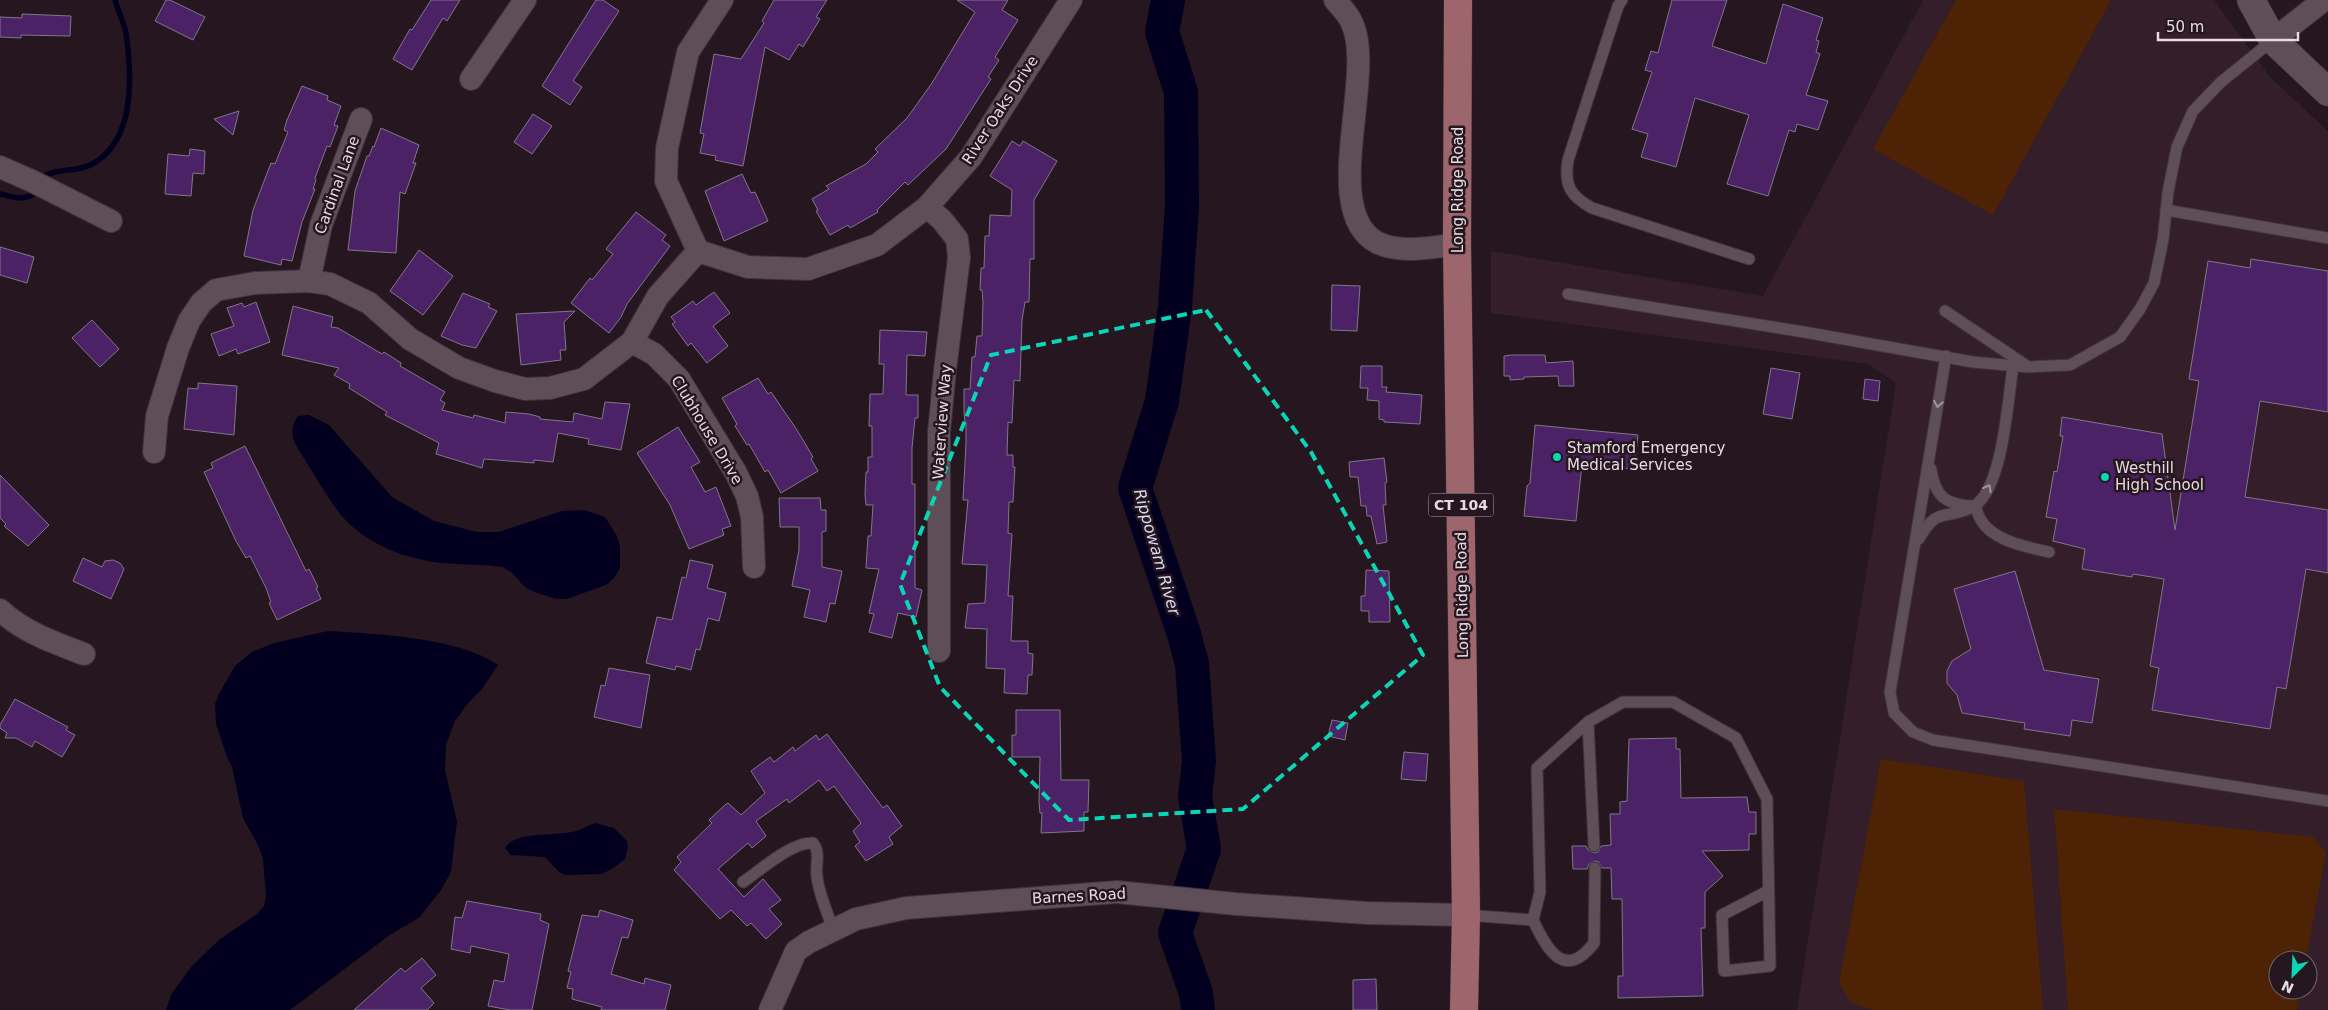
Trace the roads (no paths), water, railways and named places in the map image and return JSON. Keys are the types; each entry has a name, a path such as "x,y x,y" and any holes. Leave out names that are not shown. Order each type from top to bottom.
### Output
{"main road":[{"name":"Long Ridge Road","path":"1458,0 1457,244 1466,915 1464,1010"}],"street":[{"path":"472,79 525,0"},
{"path":"154,452 157,416 162,395 189,321 201,303 216,290 238,284 309,281 330,284 369,303 410,339 459,368 525,389 550,388 584,379 632,342 658,296 698,251 666,181 667,148 688,52 722,0"},
{"name":"River Oaks Drive","path":"698,251 748,267 808,269 876,245 927,207 971,157 1071,0"},
{"path":"1335,0 1352,22 1356,44 1357,75 1350,174 1351,196 1360,223 1368,235 1378,242 1391,247 1411,248 1457,244"},
{"path":"2251,0 2273,40 2328,92"},
{"path":"2273,40 2324,0"},
{"name":"Cardinal Lane","path":"309,281 321,225 361,118"},
{"path":"0,168 32,181 111,220"},
{"name":"Waterview Way","path":"927,207 942,220 956,239 959,258 944,370 939,432 939,651"},
{"name":"Clubhouse Drive","path":"632,342 654,354 679,379 736,473 747,496 752,517 754,566"},
{"path":"0,610 9,619 51,642 84,654"},
{"name":"Barnes Road","path":"770,1010 796,951 856,919 906,908 1117,892 1236,904 1367,913 1466,915"}],"lane":[{"path":"1622,0 1618,6 1568,160 1565,178 1571,192 1581,202 1592,208 1749,259"},
{"path":"1568,294 1973,362 2028,367 2070,365 2120,337 2140,309 2154,282 2164,240 2166,210 2177,147 2193,111 2221,82 2273,40"},
{"path":"2166,210 2328,238"},
{"path":"1945,311 2028,367"},
{"path":"1946,356 1890,692 1894,713 1913,732 1933,740 2328,801"},
{"path":"1914,548 1927,524 1938,516 1956,513 1975,506 1988,491 1999,463 2013,366"},
{"path":"1929,458 1933,484 1944,500 1960,505 1975,506"},
{"path":"1975,506 1982,522 1994,533 2019,545 2049,552"},
{"path":"1595,868 1594,943 1587,952 1570,960 1560,959 1546,946 1533,920 1540,892 1536,768 1588,722 1622,702 1673,702 1736,738 1767,798 1770,966 1724,971 1722,915 1768,891"},
{"path":"1588,722 1594,846"},
{"path":"743,882 794,846 805,842 813,843 817,853 817,875 820,890 833,930"},
{"path":"1466,915 1533,920"}],"water":[{"path":"309,415 329,425 392,497 434,521 477,532 499,532 562,511 584,510 605,517 617,536 620,547 620,568 614,578 606,585 567,599 556,599 526,588 511,572 502,567 429,561 410,557 384,547 361,533 341,515 296,446 292,435 294,423 298,416"},
{"path":"328,631 392,636 439,643 461,648 498,665 482,689 469,702 455,721 446,745 445,770 457,821 451,872 441,890 419,918 391,934 290,1010 166,1010 172,993 192,966 220,939 257,914 264,906 266,895 263,860 259,847 243,818 232,767 216,724 215,704 219,694 235,666 252,652 274,643"},
{"path":"595,823 614,828 627,841 628,847 625,859 602,874 565,875 559,872 545,857 511,855 505,848 510,842 527,836 568,833"}],"waterway":[{"path":"46,175 90,165 105,155 116,141 123,125 129,87 128,50 124,25 115,0"},
{"name":"Rippowam River","path":"1168,0 1162,32 1181,92 1182,206 1175,307 1162,401 1135,488 1184,634 1192,664 1199,761 1195,797 1204,849 1175,933 1196,993 1198,1010"},
{"path":"0,194 24,198 37,192"}],"place":[{"name":"Stamford Emergency Medical Services","path":"1557,457"},
{"name":"Westhill High School","path":"2105,477"}]}
